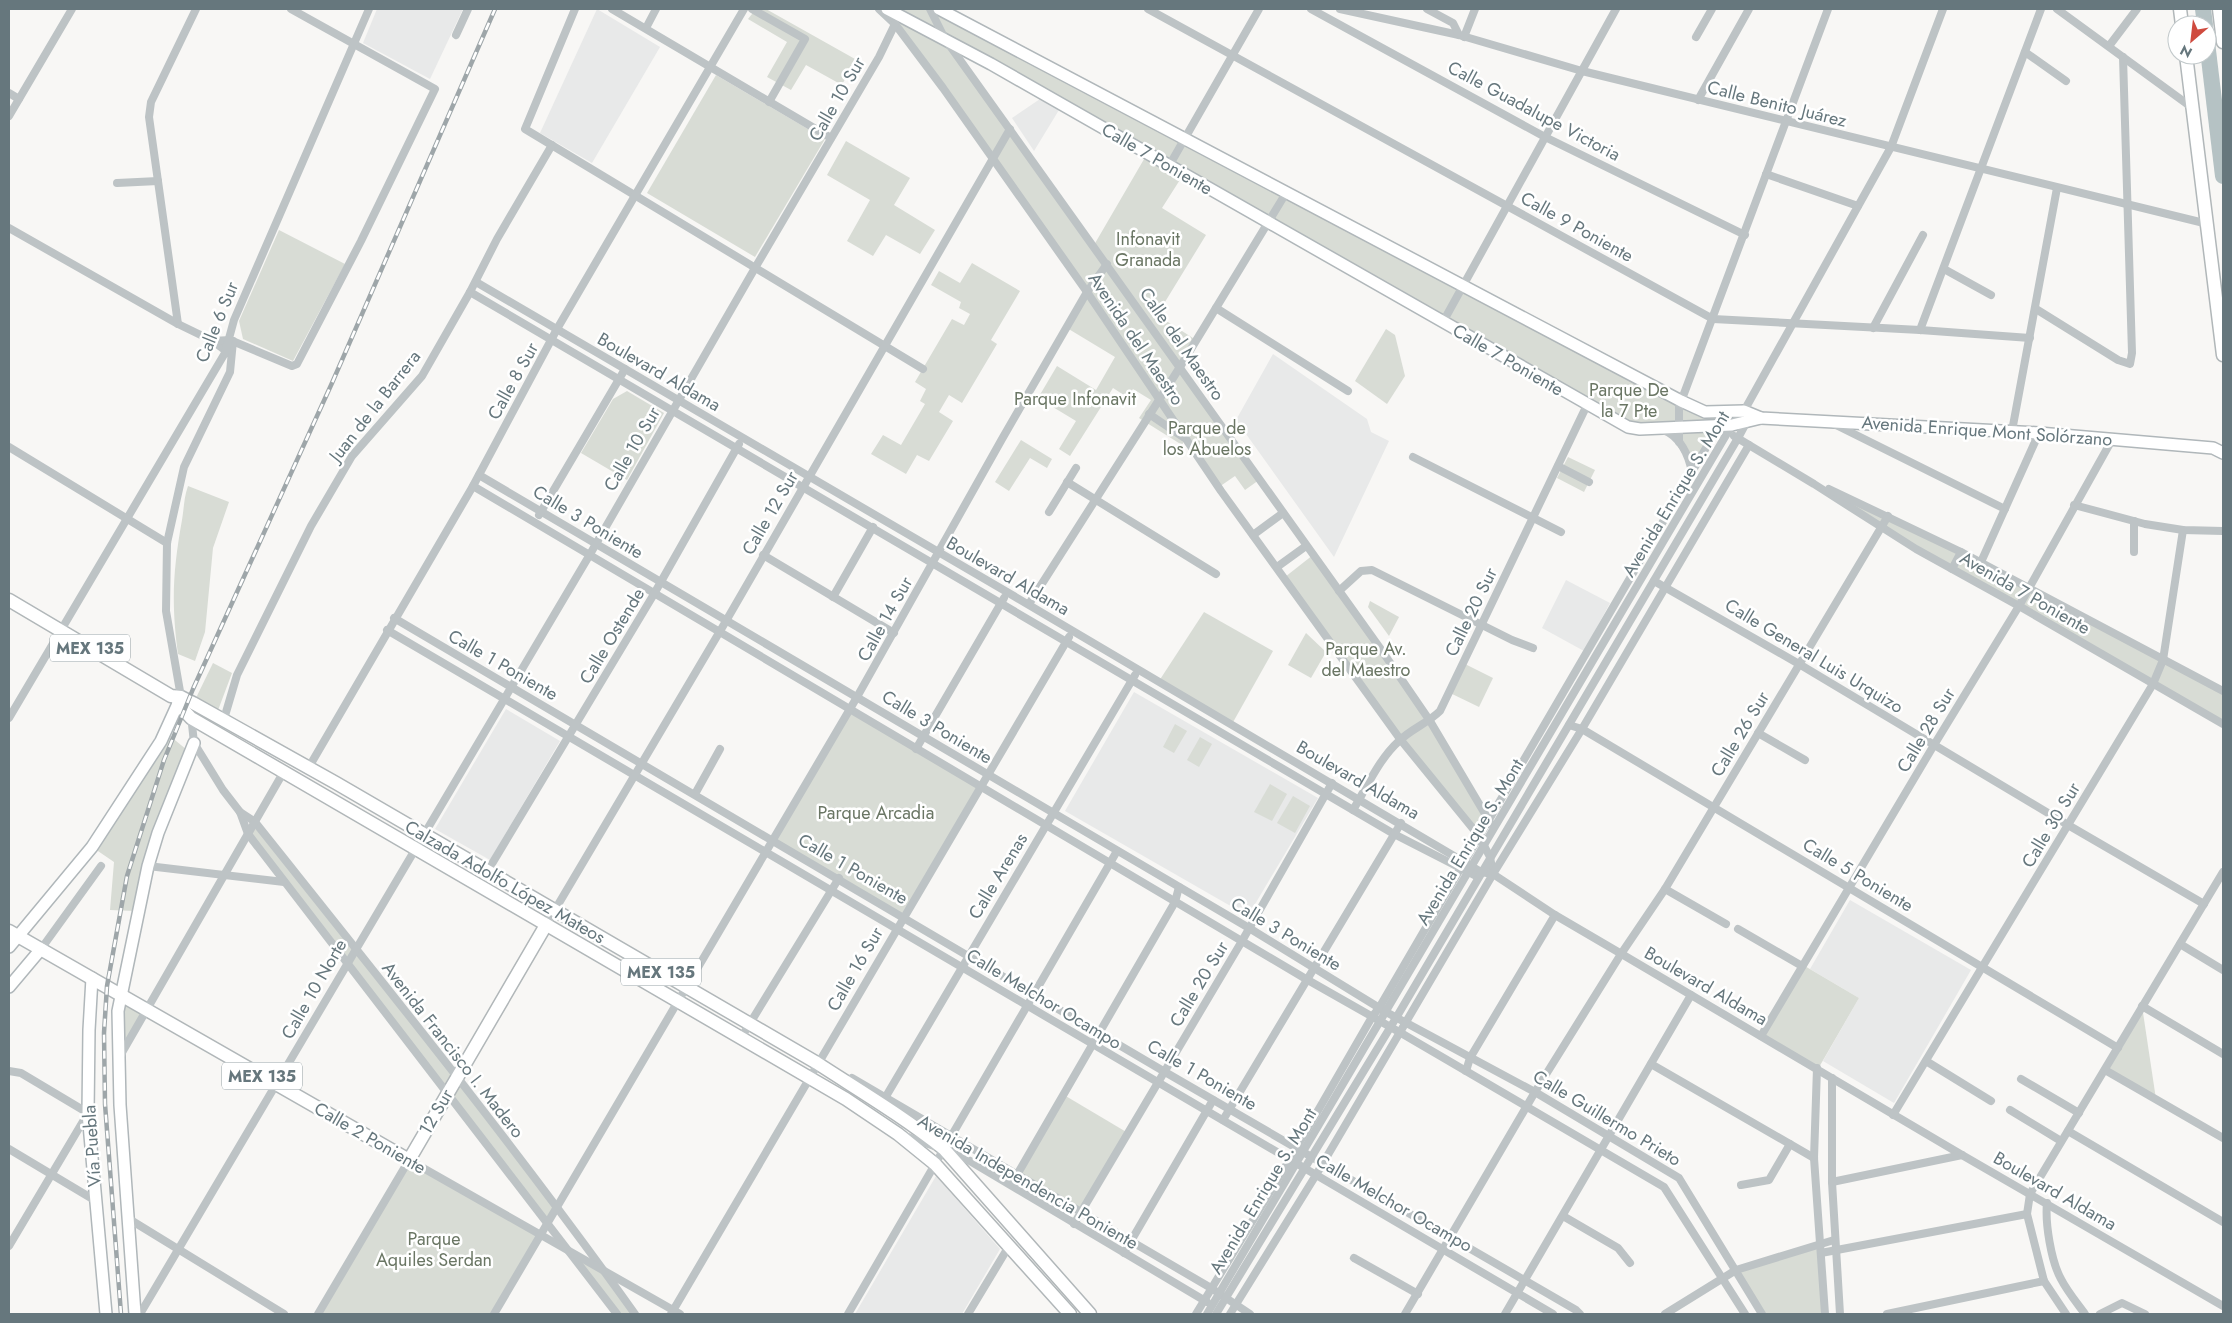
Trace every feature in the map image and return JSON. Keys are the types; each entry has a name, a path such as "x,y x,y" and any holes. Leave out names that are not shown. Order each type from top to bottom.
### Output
{"main road":[{"name":"Calle 7 Poniente","path":"887,9 945,39 1587,405 1628,426 1640,429 1680,427 1727,428 1745,417"},
{"name":"Calle 7 Poniente","path":"939,9 1681,401 1705,412 1727,412 1745,417 1761,418"},
{"path":"2219,9 2223,42"},
{"path":"2188,65 2223,355"},
{"name":"Avenida Enrique Mont Solórzano","path":"1761,418 2012,431 2220,448"},
{"name":"MEX 135","path":"9,600 179,700"},
{"path":"9,948 13,934 92,847 161,740 179,700"},
{"name":"Calzada Adolfo López Mateos","path":"179,700 192,711 283,773 846,1099 898,1134 935,1164 1070,1314"},
{"path":"192,711 293,770 299,771 309,767"},
{"name":"Calzada Adolfo López Mateos","path":"192,711 224,719 554,911 818,1061 924,1133 944,1149 1090,1314"},
{"name":"Vía Puebla","path":"135,1314 120,1105 118,1011 148,866 158,833 194,743"},
{"name":"12 Sur","path":"409,1160 546,925"},
{"name":"Calle 2 Poniente","path":"13,934 409,1160"},
{"path":"9,987 41,949"},
{"name":"Vía Puebla","path":"92,978 88,1113 106,1314"}],"street":[{"path":"9,116 72,9"},
{"path":"178,324 149,117 151,102 196,9"},
{"path":"214,341 231,340 292,366 297,364 361,241 435,89 291,9"},
{"name":"Calle 6 Sur","path":"9,718 126,520 228,354 238,310 369,9"},
{"path":"456,35 468,9"},
{"path":"575,9 525,129 923,368"},
{"path":"612,9 830,138"},
{"path":"646,28 656,9"},
{"name":"Calle 8 Sur","path":"309,767 394,618 473,486 557,329 744,9"},
{"path":"752,9 805,39 769,102"},
{"name":"Avenida del Maestro","path":"879,9 896,24 1087,292 1185,438 1400,739 1479,836 1490,857 1494,874"},
{"name":"Calle del Maestro","path":"930,9 945,39 1107,264 1430,721 1488,820 1501,838"},
{"name":"Calle 9 Poniente","path":"1148,9 1713,319 2030,338"},
{"path":"1169,166 1259,9"},
{"name":"Calle Guadalupe Victoria","path":"1311,9 1545,137 1745,235"},
{"name":"Calle Benito Juárez","path":"1340,9 1461,36 1582,71 2208,224"},
{"path":"1428,9 1453,23 1461,36"},
{"path":"1461,36 1475,9"},
{"path":"1696,37 1712,9"},
{"path":"1698,100 1749,9"},
{"path":"1679,442 1680,427 1678,414 1681,401 1745,235 1828,9"},
{"name":"Avenida Enrique S. Mont","path":"1207,1314 1216,1310 1226,1298 1306,1169 1738,438 1745,417 1794,323 1891,147 1943,9"},
{"path":"1920,330 2042,9"},
{"path":"2057,9 2194,108"},
{"path":"2109,46 2137,9"},
{"path":"1443,322 1582,71 1613,10"},
{"name":"Calle 10 Sur","path":"422,834 589,556 754,268 879,57 896,24"},
{"path":"2025,52 2066,81"},
{"path":"2036,309 2118,360 2130,364 2132,353 2124,57"},
{"path":"9,93 19,99"},
{"name":"Calle 12 Sur","path":"554,911 726,621 1010,129"},
{"name":"Juan de la Barrera","path":"224,719 237,675 311,526 352,456 422,376 476,282 496,239 552,145"},
{"path":"1766,174 1858,206"},
{"path":"117,183 158,181"},
{"path":"2012,431 2057,188"},
{"path":"1029,604 1159,398 1180,368 1286,193"},
{"path":"9,228 178,324 214,341 228,354 230,372 184,467 167,543 166,611 179,700"},
{"path":"1874,328 1923,236"},
{"name":"Calle 14 Sur","path":"494,1314 772,839 857,698 1087,292 1107,264"},
{"path":"1944,269 1991,294"},
{"name":"Boulevard Aldama","path":"476,282 1465,860 1471,870"},
{"name":"Boulevard Aldama","path":"470,292 1394,834 1460,869 1471,870 1479,874 1494,874 1556,915 1621,954 2223,1306"},
{"path":"1216,308 1348,391"},
{"path":"535,523 625,369"},
{"name":"Calle 20 Sur","path":"1353,810 1388,752 1400,739 1430,721 1440,711 1587,405"},
{"path":"1196,1314 1293,1162 1296,1147 1372,1017 1383,1010 1465,860 1692,472 1727,428 1727,412"},
{"path":"1149,414 1185,438"},
{"path":"1827,421 2005,509"},
{"path":"1653,428 1668,432 1679,442 1688,457 1692,472"},
{"name":"Avenida Enrique S. Mont","path":"1216,1310 1219,1293 1293,1162 1304,1151 1380,1022 1383,1010 1485,847 1727,428"},
{"name":"Avenida 7 Poniente","path":"1727,428 1738,438 1916,549 2223,724"},
{"path":"1981,562 2039,433"},
{"name":"Calle Ostende","path":"487,872 661,583 742,438"},
{"name":"Calle 28 Sur","path":"1761,1036 1848,888 2019,606 2113,438"},
{"path":"1230,1314 1316,1175 1749,445"},
{"path":"9,447 126,520 167,543"},
{"path":"1413,457 1561,532"},
{"path":"1558,466 1589,482"},
{"path":"1049,512 1076,468"},
{"name":"Calle 3 Poniente","path":"479,474 1249,928 1383,1010"},
{"path":"1068,482 1216,574"},
{"name":"Avenida 7 Poniente","path":"1814,484 1888,516 1981,562 2223,691"},
{"name":"Calle Guillermo Prieto","path":"473,486 718,633 1175,902 1664,1187 1745,1314"},
{"path":"1701,501 1713,506"},
{"path":"2074,505 2134,521 2183,530 2223,531"},
{"path":"1254,535 1283,513"},
{"name":"Calle 26 Sur","path":"1405,1314 1535,1092 1621,954 1665,888 1888,516"},
{"path":"2134,521 2134,552"},
{"path":"833,597 873,527"},
{"name":"Calle 30 Sur","path":"1894,1115 2153,684 2163,660 2183,530"},
{"path":"1277,567 1306,546"},
{"path":"1952,568 1961,552"},
{"path":"763,555 894,634"},
{"path":"1339,591 1361,571 1372,570 1512,640 1533,648"},
{"name":"Calle General Luis Urquizo","path":"1654,581 1667,586 1800,664 2068,825 2204,904"},
{"path":"916,749 1007,592"},
{"name":"Calle 1 Poniente","path":"394,618 839,878 1165,1072 1296,1147"},
{"name":"Calle 1 Poniente","path":"387,630 634,777 832,891"},
{"name":"Calle 16 Sur","path":"675,1313 808,1078 1073,631"},
{"name":"Calle Arenas","path":"886,1098 1138,669"},
{"name":"Avenida Francisco I. Madero","path":"192,711 194,743 223,790 240,812 248,834 617,1314"},
{"name":"Calle 5 Poniente","path":"1569,725 1582,729 1714,806 2118,1048"},
{"path":"1758,733 1805,760"},
{"path":"694,794 720,749"},
{"path":"118,1058 283,773"},
{"name":"Calle 20 Sur","path":"1074,1224 1242,941 1332,783"},
{"name":"Avenida Francisco I. Madero","path":"240,812 256,822 508,1144 635,1314"},
{"path":"1222,1120 1401,823"},
{"name":"Calle 10 Norte","path":"140,1314 422,834"},
{"path":"848,1314 1117,851"},
{"path":"41,949 101,866"},
{"path":"148,866 284,882"},
{"path":"2066,1314 2044,1281 2027,1214 2030,1194 2204,904 2220,883 2223,872"},
{"path":"742,1038 839,878"},
{"path":"1011,1186 1175,902 1179,887"},
{"path":"1665,888 1726,924"},
{"name":"Calle Melchor Ocampo","path":"832,891 1553,1314"},
{"path":"312,918 324,909"},
{"name":"12 Sur","path":"546,925 554,911"},
{"path":"1466,1071 1470,1058 1556,915"},
{"path":"1738,929 1802,966"},
{"path":"2180,944 2223,970"},
{"path":"1505,1314 1691,995"},
{"path":"2142,1006 2223,1054"},
{"name":"Calle Guillermo Prieto","path":"1383,1010 1535,1092 1678,1178 1762,1314"},
{"name":"Avenida Independencia Poniente","path":"818,1061 886,1098 1211,1288 1250,1314"},
{"path":"1926,1061 1991,1101"},
{"path":"1652,1064 1814,1158"},
{"path":"1817,1068 1814,1158 1825,1314"},
{"path":"2105,1070 2223,1138"},
{"path":"9,1072 21,1073 88,1113 50,1174 9,1246"},
{"path":"1832,1078 1832,1182 1834,1240 1840,1314"},
{"path":"2021,1079 2079,1113"},
{"path":"1124,1253 1213,1100"},
{"path":"2010,1110 2061,1141"},
{"path":"2068,1131 2223,1222"},
{"name":"Avenida Independencia Poniente","path":"898,1134 944,1149 970,1161 1204,1300 1216,1310"},
{"path":"494,1153 508,1144"},
{"path":"1741,1185 1769,1180 1790,1144"},
{"name":"Calle Melchor Ocampo","path":"1296,1147 1526,1280 1580,1314"},
{"path":"9,1149 96,1201"},
{"path":"1832,1182 1962,1155"},
{"name":"12 Sur","path":"318,1314 409,1160"},
{"name":"Calle 2 Poniente","path":"409,1160 675,1313"},
{"path":"2047,1203 2046,1216 2056,1268 2061,1279 2085,1314"},
{"path":"1821,1253 2027,1214"},
{"path":"1563,1216 1618,1248 1630,1263"},
{"path":"129,1219 284,1314"},
{"path":"1665,1314 1736,1270 1834,1240"},
{"path":"968,1314 1009,1246"},
{"path":"1354,1258 1418,1294"},
{"path":"1887,1314 2044,1281"},
{"path":"2100,1314 2122,1302 2145,1314"},
{"path":"1216,1310 1235,1305"}],"shaded area":[{"path":"377,9 463,9 430,79 363,43"},
{"path":"597,9 660,47 592,163 540,133"},
{"path":"1040,99 1059,110 1034,151 1012,118"},
{"path":"1273,354 1367,419 1371,432 1389,441 1334,557 1236,420"},
{"path":"1566,580 1610,603 1584,651 1542,628"},
{"path":"1134,692 1318,798 1248,916 1065,811"},
{"path":"506,709 560,741 490,860 435,829"},
{"path":"1850,900 1971,970 1894,1103 1823,1061 1859,998 1810,969"},
{"path":"936,1176 1000,1249 962,1314 855,1314"}],"green space":[{"path":"756,9 766,9 855,59 842,85 806,65 791,90 767,77 787,42 748,19"},
{"path":"889,9 939,9 1681,402 1737,413 1733,423 1720,425 1691,466 1668,432 1640,429 1183,175 1162,208 1206,235 1157,315 1196,340 1180,368 1259,480 1245,490 1235,476 1219,487 1185,439 1182,445 1139,418 1151,400 1133,389 1127,397 1113,388 1070,456 1059,449 1076,421 1038,398 1057,366 1096,390 1115,357 1067,328 1087,292 899,24 904,18 946,46 1094,245 1147,154"},
{"path":"716,75 825,139 755,257 647,193"},
{"path":"846,141 910,178 894,205 935,230 920,254 886,235 873,256 847,241 870,200 827,175"},
{"path":"279,230 345,264 293,361 243,339 239,321"},
{"path":"972,263 1020,291 991,340 997,344 962,403 949,395 939,412 953,421 929,461 917,455 906,474 871,454 883,435 901,445 925,404 920,401 926,389 915,382 952,319 964,325 970,314 959,308 961,302 931,285 939,271 960,283"},
{"path":"1386,329 1395,335 1405,376 1387,404 1355,381"},
{"path":"627,391 664,413 627,480 581,453 613,399"},
{"path":"1021,440 1052,459 1047,468 1030,458 1009,491 995,482"},
{"path":"1568,457 1595,470 1584,492 1557,478"},
{"path":"1819,485 1857,502 2223,691 2223,724 1920,551"},
{"path":"188,486 229,502 213,548 205,632 195,661 178,654 174,619 175,571"},
{"name":"Parque Av. del Maestro","path":"1313,555 1380,648 1488,820 1479,836 1400,739 1285,577"},
{"path":"1370,601 1399,617 1389,636 1368,607"},
{"path":"1204,612 1273,651 1232,724 1159,681"},
{"path":"1306,633 1326,652 1311,678 1288,665"},
{"path":"213,663 232,673 217,713 194,702"},
{"path":"1463,663 1493,678 1479,707 1448,692"},
{"name":"Parque Arcadia","path":"850,710 980,787 903,916 772,839"},
{"path":"1175,724 1187,731 1174,753 1163,747"},
{"path":"170,736 187,750 135,911 110,910 114,862 95,849 156,761"},
{"path":"1200,737 1212,744 1199,767 1187,760"},
{"path":"1270,784 1287,794 1272,821 1254,812"},
{"path":"1293,796 1310,806 1295,833 1277,823"},
{"path":"255,822 556,1207 547,1222 248,834"},
{"path":"1803,965 1859,998 1818,1069 1761,1036"},
{"path":"120,994 146,1009 119,1057"},
{"path":"2142,1006 2156,1099 2105,1070"},
{"path":"1064,1095 1128,1133 1081,1212 1017,1175"},
{"name":"Parque Aquiles Serdan","path":"409,1160 540,1234 494,1314 318,1314"},
{"path":"1820,1244 1825,1314 1762,1314 1736,1271"},
{"path":"569,1251 602,1270 635,1314 617,1314"}],"waterway":[{"path":"2203,9 2204,15"},
{"path":"2210,65 2223,176"}],"railway":[{"path":"121,1314 105,1104 104,1033 107,986 127,876 164,760 193,689 332,383 495,9"}],"park label":[{"name":"Infonavit Granada","path":"1148,249"},
{"name":"Parque Infonavit","path":"1075,399"},
{"name":"Parque De la 7 Pte","path":"1629,400"},
{"name":"Parque de los Abuelos","path":"1207,438"}]}
